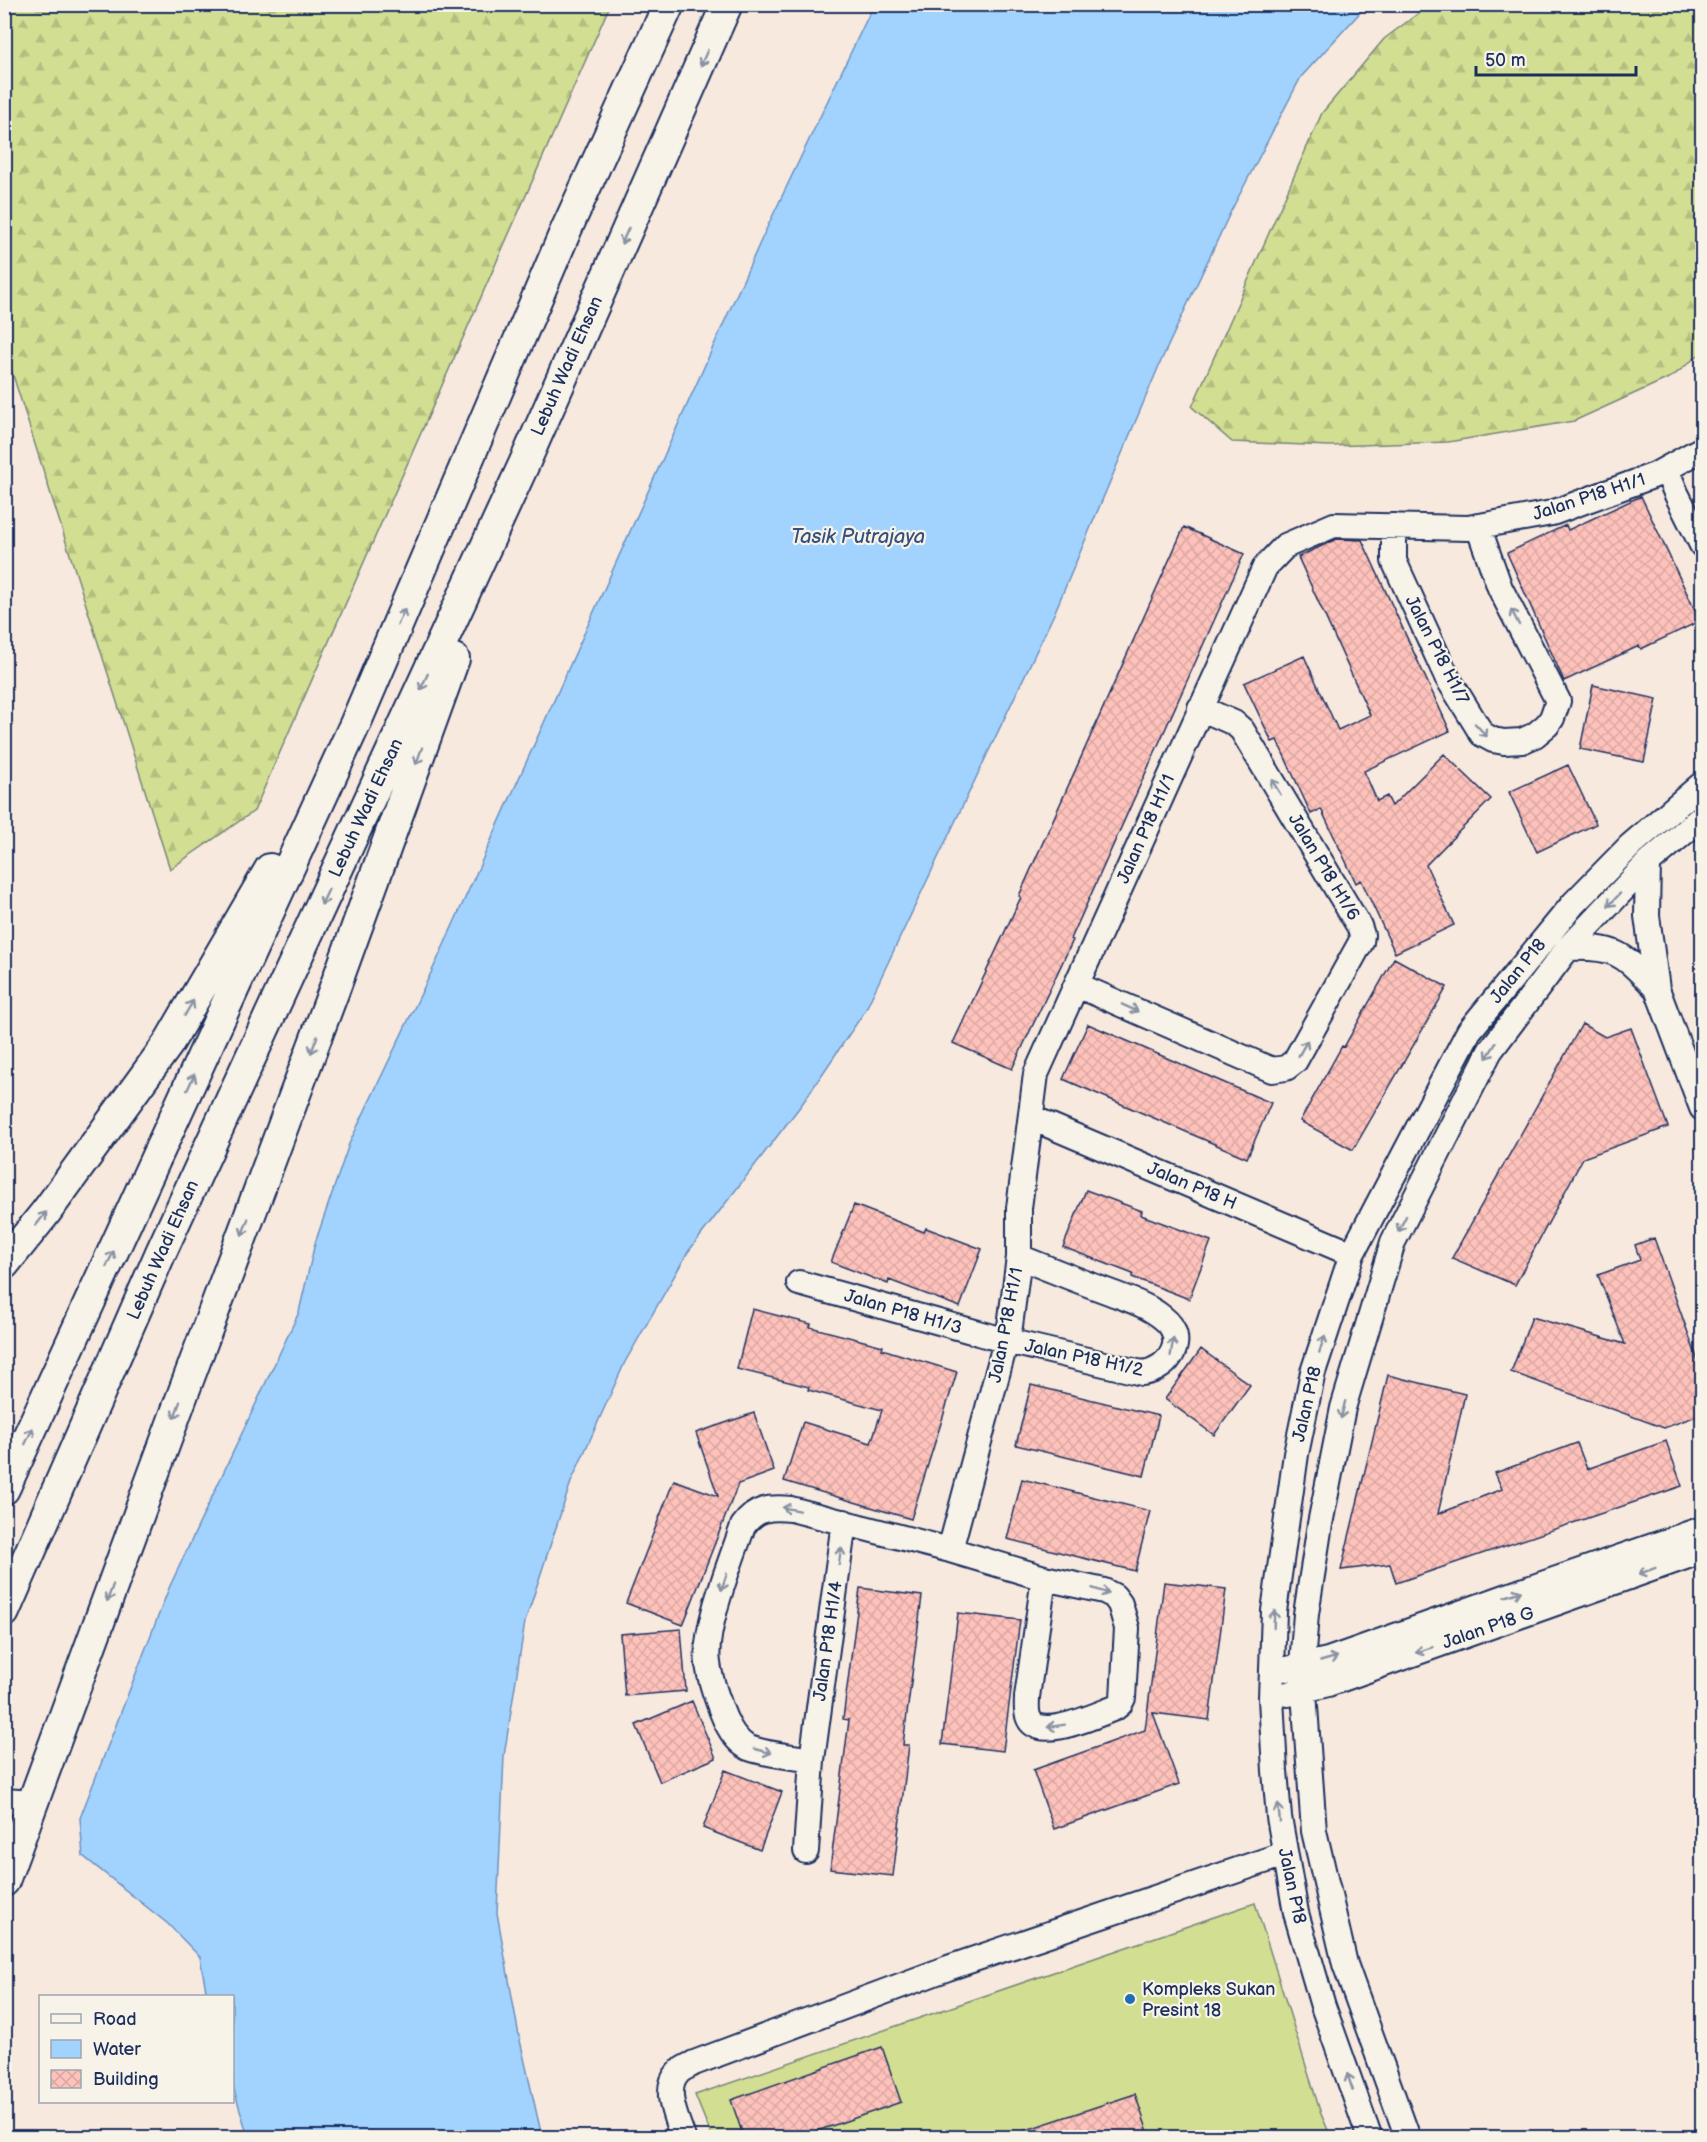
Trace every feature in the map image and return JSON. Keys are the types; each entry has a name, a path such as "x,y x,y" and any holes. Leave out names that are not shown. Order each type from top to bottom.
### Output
{"main road":[{"path":"4,1489 356,722 566,230 669,4"},
{"name":"Lebuh Wadi Ehsan","path":"4,1612 161,1252 524,464 727,4"},
{"path":"4,1881 10,1851 34,1803 184,1391 334,990 524,464"},
{"path":"4,1264 46,1212 168,1044 356,722"}],"street":[{"name":"Jalan P18 H1/1","path":"950,1550 1007,1341 1018,1257 1019,1208 1036,1074 1265,567 1285,546 1334,525 1468,528 1552,513 1666,469 1702,448"},
{"path":"1666,469 1702,545"},
{"name":"Jalan P18 H1/7","path":"1394,526 1394,561 1447,677 1482,734 1493,740 1504,742 1522,741 1535,735 1547,725 1558,701 1500,588 1478,526"},
{"name":"Jalan P18 H1/6","path":"1077,985 1272,1070 1286,1068 1295,1061 1361,942 1362,935 1359,926 1242,730 1234,723 1200,708"},
{"name":"Jalan P18","path":"1370,2138 1323,2006 1296,1913 1279,1817 1271,1698 1274,1611 1296,1454 1313,1372 1352,1254 1469,1031 1574,903 1631,845 1702,784"},
{"name":"Jalan P18","path":"1408,2138 1346,1965 1314,1831 1302,1691 1302,1665 1306,1614 1318,1535 1343,1408 1394,1242 1490,1051 1568,948 1648,863 1702,817"},
{"path":"1648,863 1647,916 1657,989 1702,1108"},
{"path":"1568,948 1593,947 1613,951 1629,960 1657,989"},
{"name":"Jalan P18 H","path":"1032,1118 1352,1254"},
{"name":"Jalan P18 H1/2","path":"1007,1341 1142,1373 1152,1372 1168,1361 1175,1342 1174,1332 1169,1324 1142,1305 1018,1257"},
{"name":"Jalan P18 H1/3","path":"798,1283 1007,1341"},
{"path":"812,1760 772,1754 748,1747 734,1734 724,1717 714,1690 707,1661 712,1621 743,1526 750,1515 763,1509 784,1508 950,1550 1044,1578 1104,1591 1114,1596 1123,1610 1127,1628 1123,1698 1115,1708 1058,1728 1039,1727 1031,1722 1027,1715 1027,1697 1044,1578"},
{"name":"Jalan P18 H1/4","path":"806,1851 812,1760 844,1522"},
{"name":"Jalan P18 G","path":"1272,1674 1328,1660 1702,1529"},
{"name":"Jalan P18 G","path":"1271,1698 1328,1684 1702,1551"},
{"path":"4,1801 34,1803"},
{"path":"683,2138 670,2089 677,2074 694,2063 948,1968 1286,1854"}],"green space":[{"path":"1431,4 1702,5 1702,352 1673,376 1574,421 1448,442 1330,446 1232,442 1192,407 1322,113 1384,39"},
{"path":"4,5 610,5 254,811 170,869 5,350"},
{"name":"Kompleks Sukan Presint 18","path":"1255,1903 1321,2114 1331,2137 712,2137 695,2095"}],"water":[{"name":"Tasik Putrajaya","path":"874,4 1367,5 1301,77 1231,211 1161,361 1054,614 865,1011 802,1104 688,1252 625,1362 571,1482 525,1622 504,1756 497,1913 519,2036 542,2137 248,2137 234,2089 234,1995 207,1995 200,1957 168,1924 83,1856 80,1818 169,1588 299,1312 315,1243 349,1144 439,956 763,236"}],"building":[{"path":"1641,496 1700,621 1641,649 1639,646 1564,681 1507,553 1566,525 1568,530"},
{"path":"1184,527 1244,554 1071,939 1073,940 1012,1069 953,1043 1021,897 1019,896"},
{"path":"1337,539 1362,540 1450,731 1364,771 1377,801 1387,796 1392,806 1444,754 1491,799 1426,865 1454,925 1395,953 1361,880 1356,883 1321,809 1311,814 1277,740 1272,742 1244,683 1304,656 1338,730 1370,715 1298,557"},
{"path":"1593,685 1657,699 1644,762 1580,749"},
{"path":"1568,765 1596,824 1537,852 1509,792"},
{"path":"1394,958 1447,987 1353,1150 1300,1121"},
{"path":"1088,1024 1271,1103 1247,1158 1063,1079"},
{"path":"1582,1024 1605,1037 1631,1028 1668,1127 1583,1158 1515,1285 1452,1258"},
{"path":"1086,1190 1142,1211 1141,1215 1211,1241 1189,1299 1063,1247"},
{"path":"854,1205 924,1232 926,1228 982,1249 960,1307 889,1280 888,1284 831,1262"},
{"path":"1654,1238 1702,1372 1702,1414 1664,1428 1511,1372 1532,1317 1625,1344 1598,1275 1640,1260 1635,1245"},
{"path":"752,1309 883,1346 882,1349 957,1372 911,1519 784,1481 803,1422 871,1443 882,1410 808,1390 809,1387 737,1369"},
{"path":"1201,1349 1250,1385 1214,1435 1165,1399"},
{"path":"1388,1375 1465,1394 1438,1514 1502,1489 1495,1473 1577,1443 1587,1469 1666,1441 1682,1486 1396,1583 1390,1564 1341,1570"},
{"path":"1031,1385 1159,1416 1144,1476 1016,1445"},
{"path":"754,1413 774,1471 738,1484 683,1625 626,1603 674,1480 718,1496 696,1433"},
{"path":"1022,1479 1150,1511 1135,1571 1007,1539"},
{"path":"1164,1582 1226,1589 1209,1720 1153,1713 1179,1784 1054,1829 1033,1770 1145,1730"},
{"path":"860,1588 922,1596 903,1745 909,1745 893,1876 830,1869 849,1720 843,1719"},
{"path":"958,1613 1020,1620 1003,1751 942,1744"},
{"path":"681,1629 686,1691 625,1696 620,1634"},
{"path":"692,1701 716,1758 660,1782 636,1725"},
{"path":"725,1770 782,1792 760,1850 703,1828"},
{"path":"882,2047 901,2102 797,2138 744,2138 731,2100"},
{"path":"1135,2094 1150,2138 1014,2138 1014,2134"}],"place":[{"name":"Kompleks Sukan Presint 18","path":"1130,1999"}]}
